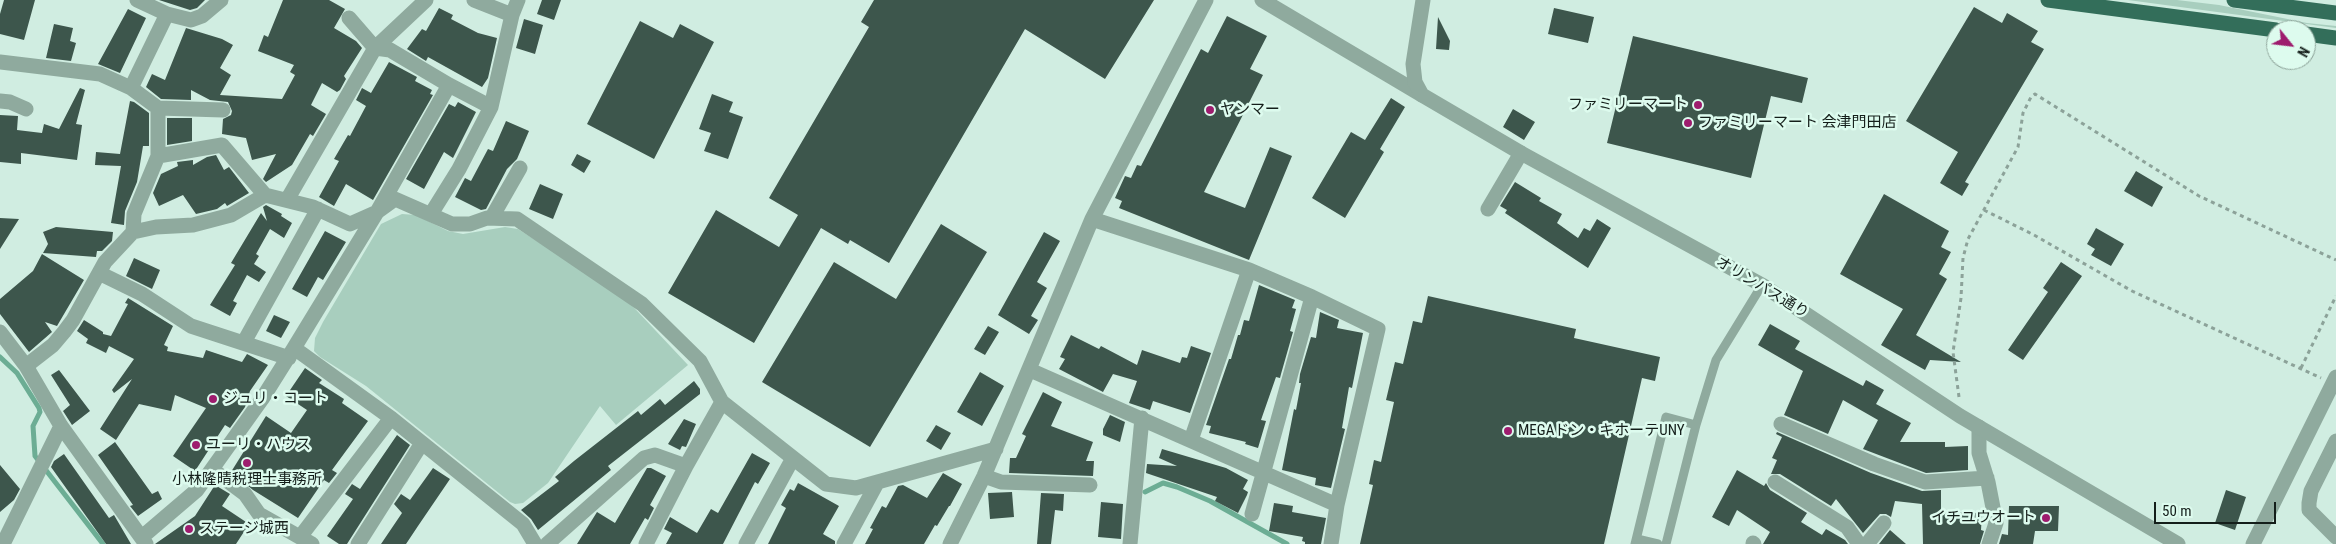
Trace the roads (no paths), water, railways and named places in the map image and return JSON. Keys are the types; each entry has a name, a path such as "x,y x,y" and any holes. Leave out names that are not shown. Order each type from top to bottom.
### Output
{"highway":[{"path":"2048,0 2266,29"},
{"path":"2234,0 2336,14"},
{"path":"2316,35 2336,38"}],"street":[{"path":"137,0 166,14 191,20 202,16 221,0"},
{"path":"287,200 375,48 426,0"},
{"path":"474,0 512,15"},
{"path":"431,214 458,169 491,107 512,15 518,0"},
{"path":"950,544 996,450 1092,218 1206,0"},
{"name":"オリンパス通り","path":"1262,0 1520,153 1762,285 1960,416 2178,544"},
{"path":"1422,95 1415,82 1413,64 1423,0"},
{"path":"131,88 166,14"},
{"path":"349,18 375,48 390,50 491,107"},
{"path":"0,62 24,63 100,74 131,88 158,108 223,110"},
{"path":"0,332 26,366 61,426 144,540 197,490 213,470 292,353 377,212 449,85"},
{"path":"0,101 10,102 26,108"},
{"path":"132,232 134,214 158,156 158,108"},
{"path":"158,156 222,145 265,195 318,209 350,224 377,212 395,199 452,224 470,224 492,217 517,219 642,304 700,361 722,402 826,484 856,488 996,450"},
{"path":"1488,209 1520,153"},
{"path":"492,217 520,168"},
{"path":"26,366 53,345 74,320 99,272 112,253 132,232 156,227 193,225 231,215 265,195"},
{"path":"244,342 318,209"},
{"path":"1092,218 1249,270 1312,297 1378,329 1337,505 1331,544"},
{"path":"1191,440 1249,270"},
{"path":"99,272 142,294 191,326 244,342 292,353 391,418 523,524 535,544"},
{"path":"1252,514 1262,472 1312,297"},
{"path":"1030,370 1337,505"},
{"path":"2253,544 2335,382"},
{"path":"646,544 686,466 722,402"},
{"path":"213,470 244,494 260,514 306,540 391,418"},
{"path":"1130,544 1142,418"},
{"path":"1781,424 1848,454 1924,482 1987,478"},
{"path":"2,544 61,426"},
{"path":"1979,427 1980,453 1996,523 1989,544"},
{"path":"2336,441 2310,491 2309,510 2336,536"},
{"path":"358,544 422,443"},
{"path":"548,544 644,458 655,454 670,458 686,466"},
{"path":"746,544 792,458"},
{"path":"984,476 1001,482 1090,486"},
{"path":"1775,482 1848,527 1859,544"},
{"path":"844,544 877,483"},
{"path":"1867,544 1884,523"}],"lane":[{"path":"1666,544 1696,425 1716,360 1762,285"},
{"path":"1658,544 1636,542 1666,417 1696,425"}],"waterway":[{"path":"0,357 17,373 39,408 40,412 33,426 35,456 103,544"},
{"path":"1145,492 1163,483 1177,487 1210,501 1287,544"}],"place":[{"name":"ファミリーマート","path":"1698,105"},
{"name":"ヤンマー","path":"1210,110"},
{"name":"ファミリーマート 会津門田店","path":"1688,123"},
{"name":"ジュリ・コート","path":"213,399"},
{"name":"MEGAドン・キホーテUNY","path":"1508,431"},
{"name":"ユーリ・ハウス","path":"196,445"},
{"name":"小林隆晴税理士事務所","path":"247,463"},
{"name":"イチユウオート","path":"2046,518"},
{"name":"ステージ城西","path":"189,529"}]}
